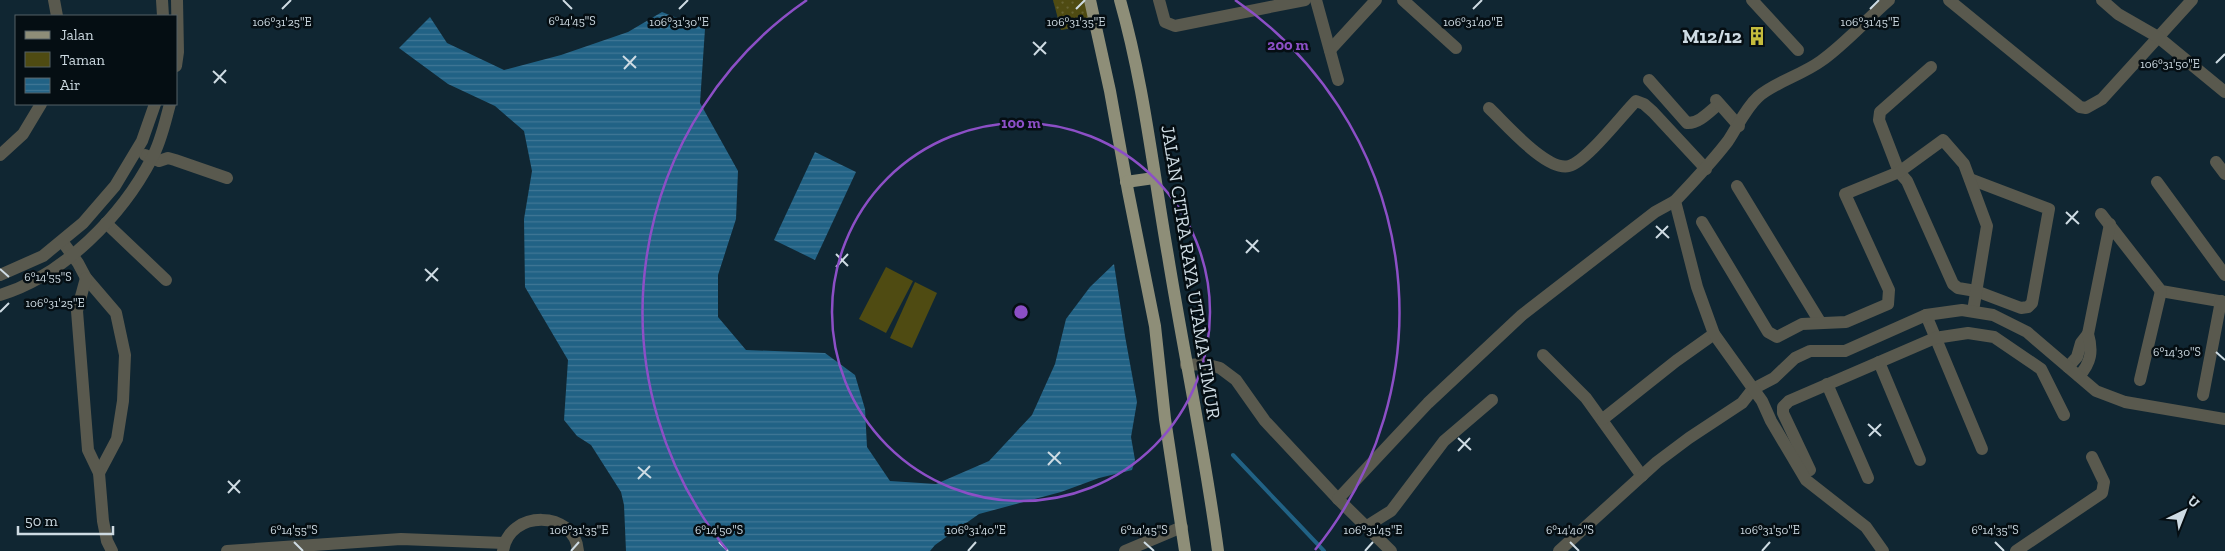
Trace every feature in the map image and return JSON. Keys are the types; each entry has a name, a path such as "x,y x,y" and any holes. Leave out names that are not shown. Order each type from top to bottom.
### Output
{"main road":[{"path":"1090,0 1110,91 1155,326 1167,429 1185,551"},
{"name":"JALAN CITRA RAYA UTAMA TIMUR","path":"1120,0 1132,45 1148,122 1154,178 1186,365 1209,483 1218,551"},
{"path":"1126,182 1154,178"}],"street":[{"path":"54,0 57,15"},
{"path":"162,0 163,15"},
{"path":"177,0 177,15"},
{"path":"1159,0 1165,22 1175,26 1245,6 1305,0"},
{"path":"1316,0 1338,80"},
{"path":"1330,50 1376,0"},
{"path":"1403,0 1456,48"},
{"path":"1752,0 1798,50"},
{"path":"1338,499 1428,403 1522,316 1655,212 1676,201 1706,169 1739,126 1748,108 1758,96 1770,88 1804,72 1822,60 1888,0"},
{"path":"1949,0 2043,78 2080,107 2086,108 2102,99 2192,0"},
{"path":"2102,0 2118,14 2158,37 2225,92"},
{"path":"1931,68 1880,112 1879,120 1899,172 1907,181 1953,284 1958,288 1976,292 2021,308 2028,307 2032,303 2049,210 1970,179"},
{"path":"1649,80 1687,124 1701,119 1718,102 1739,126"},
{"path":"1489,108 1545,159 1558,166 1570,166 1582,159 1636,102 1644,104 1706,169"},
{"path":"0,155 23,134 40,105"},
{"path":"0,275 43,256 83,223 115,186 136,150 155,105"},
{"path":"0,296 52,271 106,223 132,192 152,158 170,105"},
{"path":"1702,222 1768,332 1777,337 1802,324 1846,322 1888,304 1888,290 1845,194 1899,172 1942,140 1964,164 1986,226 1973,311"},
{"path":"136,150 159,161 168,158 226,178"},
{"path":"2216,162 2225,174"},
{"path":"2157,182 2225,276"},
{"path":"1737,186 1820,322"},
{"path":"1676,201 1697,287 1714,334 1762,401 1806,480 1866,527 1882,551"},
{"path":"2101,214 2161,291 2223,301 2203,394"},
{"path":"106,223 166,280"},
{"path":"2068,367 2078,357 2081,343 2088,334 2110,224"},
{"path":"62,241 86,278 116,313 125,355 123,401 118,438 98,473"},
{"path":"86,278 77,311 88,450 98,473 106,548"},
{"path":"2140,380 2161,291"},
{"path":"1559,551 1642,476 1689,438 1742,403 1753,389 1774,378 1795,358 1810,351 1845,351 1926,315 1962,310 1993,315 2027,332 2096,391 2125,402 2225,419"},
{"path":"1926,315 1982,450"},
{"path":"1810,470 1783,413 1783,406 1789,401 1827,384 1935,338 1968,333 1994,337 2041,369 2064,415"},
{"path":"1603,419 1676,361 1714,334"},
{"path":"2079,376 2088,366 2092,347 2088,334"},
{"path":"1543,355 1586,398 1603,419 1642,476"},
{"path":"1879,362 1920,460"},
{"path":"1186,365 1205,364 1220,368 1236,380 1265,421 1338,499 1392,551"},
{"path":"1827,384 1868,478"},
{"path":"1367,526 1391,511 1444,441 1492,400"},
{"path":"2016,551 2102,493 2104,482 2092,457"},
{"path":"227,551 401,539 503,547 515,527 532,519 551,520 567,530 578,551"},
{"path":"1125,551 1182,527"}],"green space":[{"path":"1053,0 1090,0 1095,24 1061,30"},
{"path":"886,267 913,281 886,333 859,319"},
{"path":"915,282 937,293 912,348 890,338"}],"water":[{"path":"662,12 705,29 700,103 738,171 736,219 718,275 718,317 746,350 825,353 855,375 865,409 867,447 890,481 936,484 989,461 1032,415 1055,364 1066,319 1090,287 1114,264 1137,402 1131,437 1135,460 1132,470 1099,478 1061,492 979,514 935,545 930,551 626,551 624,505 621,492 591,445 577,436 564,420 568,360 525,287 524,219 532,171 524,131 495,106 448,84 399,48 430,17 447,43 504,70 561,55 628,32"},
{"path":"815,152 856,172 815,260 774,240"}],"waterway":[{"path":"1233,455 1324,551"}],"place":[{"name":"M12/12","path":"1757,36"}]}
